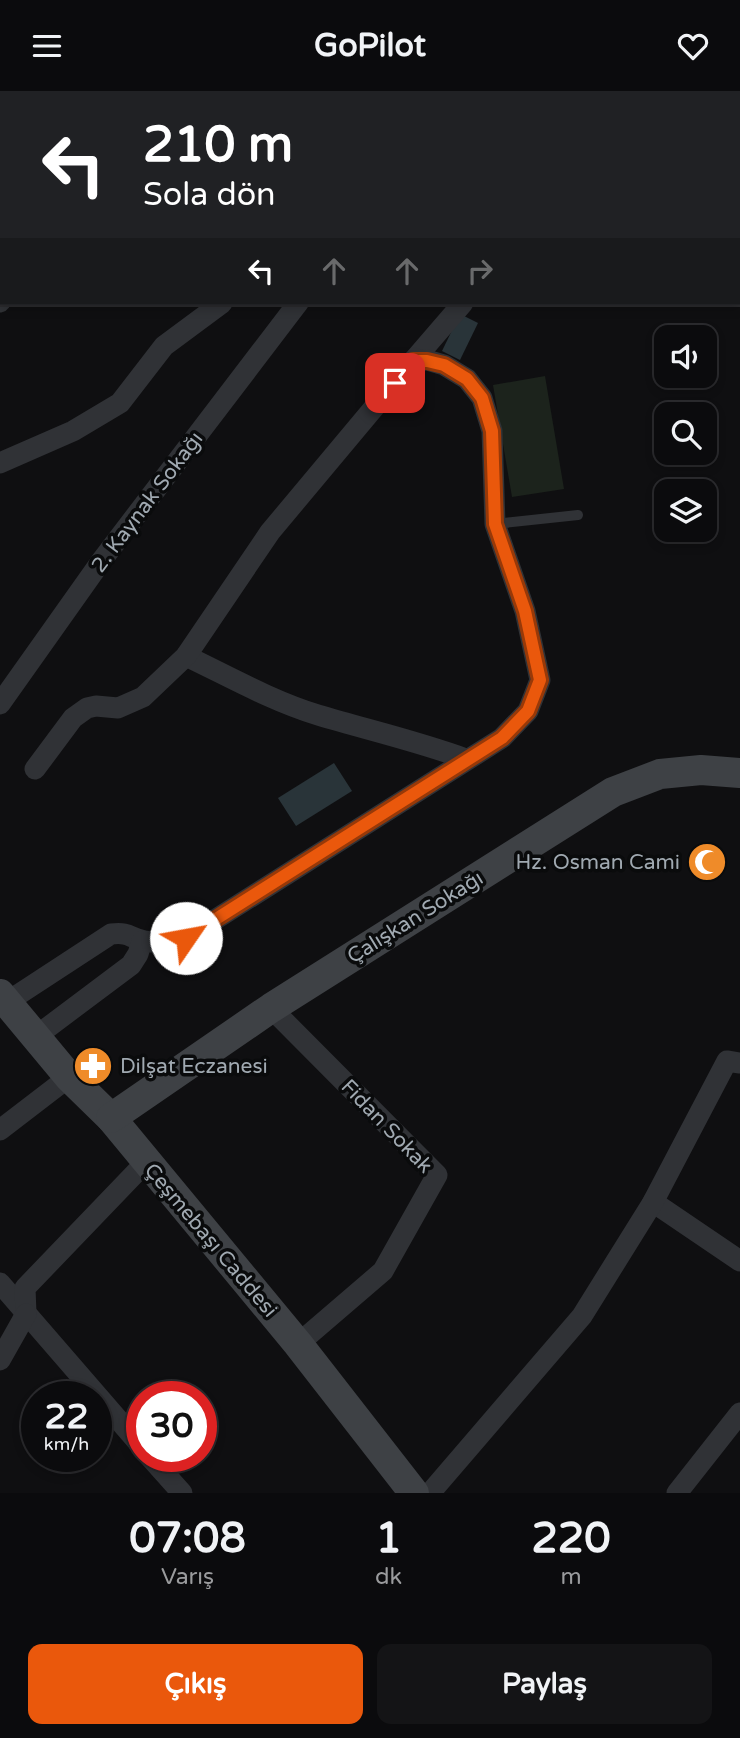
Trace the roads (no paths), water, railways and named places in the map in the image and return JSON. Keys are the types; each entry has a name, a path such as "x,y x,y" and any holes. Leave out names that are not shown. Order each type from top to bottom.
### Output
{"main road":[{"name":"Çalışkan Sokağı","path":"111,1118 271,1007 613,792 660,774 701,770 740,773"},
{"name":"Çeşmebaşı Caddesi","path":"4,998 69,1077 111,1118 298,1345 414,1493"}],"street":[{"path":"0,463 73,431 120,403 164,346 219,305"},
{"name":"2. Kaynak Sokağı","path":"0,704 102,560 296,305"},
{"path":"35,769 73,718 87,708 118,708 143,697 186,656 270,532 461,305"},
{"path":"4,998 111,934 127,933 142,941 167,943 186,938 502,738 528,711 540,680 525,611 495,524 492,431 482,398 467,379 444,365 413,361"},
{"path":"186,656 315,714 420,742 466,759"},
{"path":"35,1037 131,965 142,941"},
{"name":"Fidan Sokak","path":"271,1007 437,1175 383,1271 298,1345"},
{"path":"429,1493 582,1316 653,1202 727,1061 740,1063"},
{"path":"0,1131 69,1077"},
{"path":"0,1360 26,1314 25,1288 146,1161"},
{"path":"653,1202 740,1261"},
{"path":"0,1283 126,1429"},
{"path":"677,1493 740,1413"},
{"path":"163,1472 181,1493"}],"lane":[{"path":"495,524 578,515"}],"place":[{"name":"Hz. Osman Cami","path":"707,862"},
{"name":"Dilşat Eczanesi","path":"93,1066"}]}
